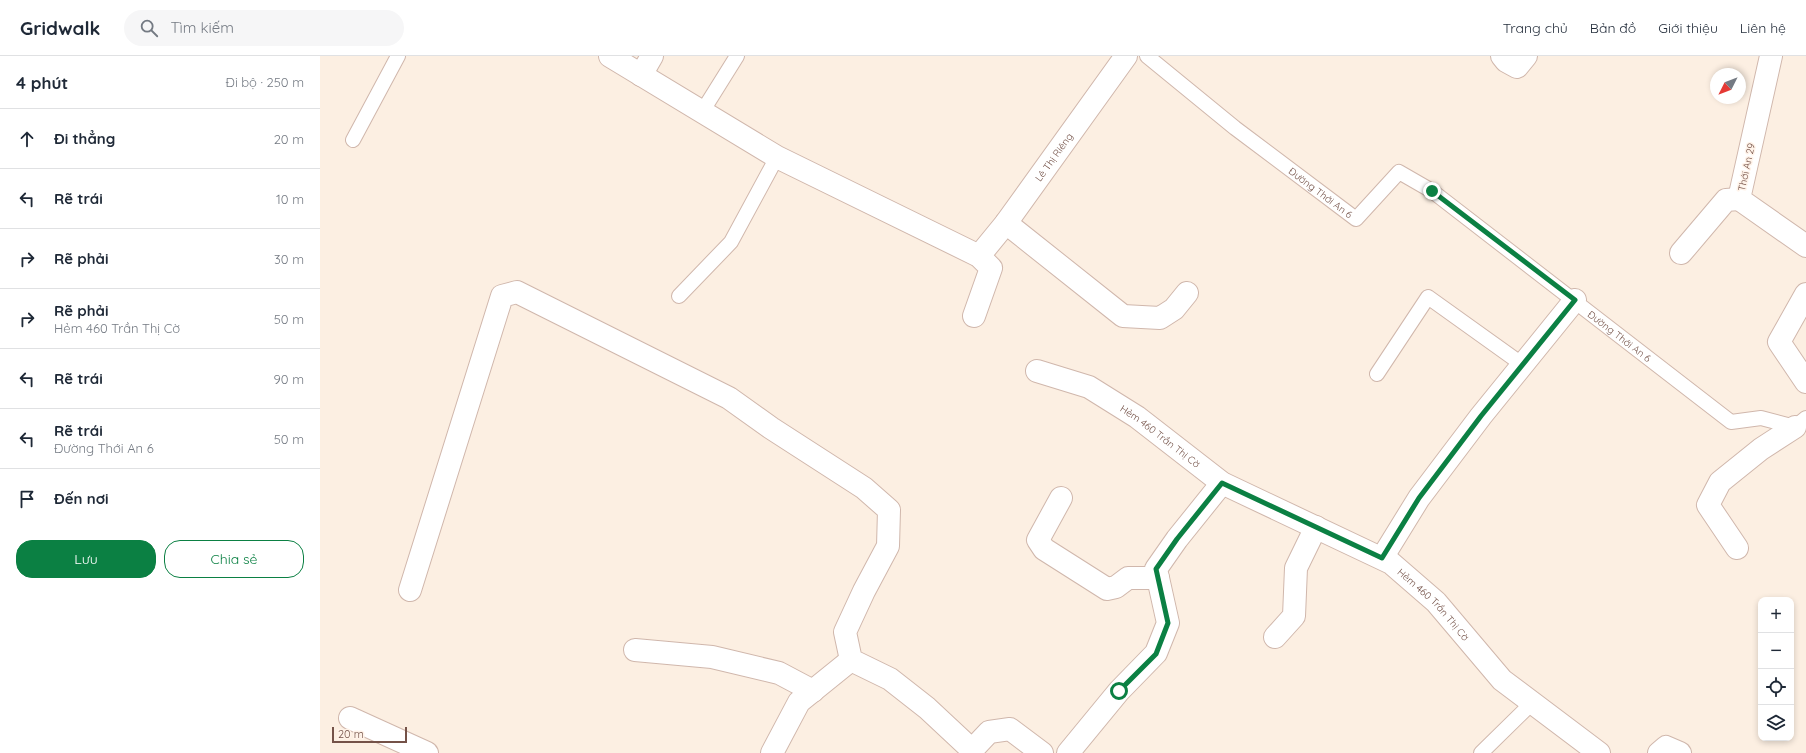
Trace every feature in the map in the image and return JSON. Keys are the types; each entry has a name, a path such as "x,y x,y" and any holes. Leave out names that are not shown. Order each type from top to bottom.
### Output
{"street":[{"path":"610,56 777,157 979,256 991,268 974,316"},
{"path":"641,75 652,56"},
{"name":"Lê Thị Riêng","path":"979,256 1006,223 1126,56"},
{"path":"1502,56 1506,61 1517,67 1526,56"},
{"name":"Thới An 29","path":"1771,56 1739,199 1806,246"},
{"path":"1681,253 1726,200 1739,199"},
{"path":"1006,223 1123,316 1160,318 1174,309 1187,293"},
{"path":"410,590 502,296 517,292 729,398 771,428 864,488 889,510 888,546 864,591 845,632 851,660"},
{"path":"1806,294 1779,342 1806,382"},
{"path":"1382,558 1419,498 1481,416 1575,300"},
{"name":"Hẻm 460 Trần Thị Cờ","path":"1038,371 1089,387 1137,417 1222,483 1391,563 1436,602 1502,680 1599,753"},
{"path":"1737,548 1708,505 1720,482 1761,448 1800,423"},
{"path":"1068,753 1119,691 1156,654 1168,623 1156,569 1177,539 1222,483"},
{"path":"1062,498 1038,540 1044,549 1108,590 1116,587 1128,578 1158,578"},
{"path":"1275,637 1294,616 1296,568 1316,527"},
{"path":"635,650 712,657 779,673 813,691"},
{"path":"772,753 799,702 851,660"},
{"path":"851,660 890,679 927,708 972,751 989,732 1010,729 1042,753"},
{"path":"350,718 427,753"},
{"path":"1659,753 1666,746 1680,753"}],"lane":[{"path":"353,140 398,56"},
{"path":"702,112 737,56"},
{"name":"Đường Thới An 6","path":"1147,56 1235,128 1356,219 1399,172 1432,191 1731,422 1761,418 1800,423"},
{"path":"679,296 730,242 777,157"},
{"path":"1376,374 1428,297 1523,365"},
{"path":"1481,753 1532,703"}],"route":[{"path":"1119,691 1156,654 1168,623 1156,569 1177,539 1222,483 1382,558 1419,498 1481,416 1551,332 1575,300 1432,191"}]}
